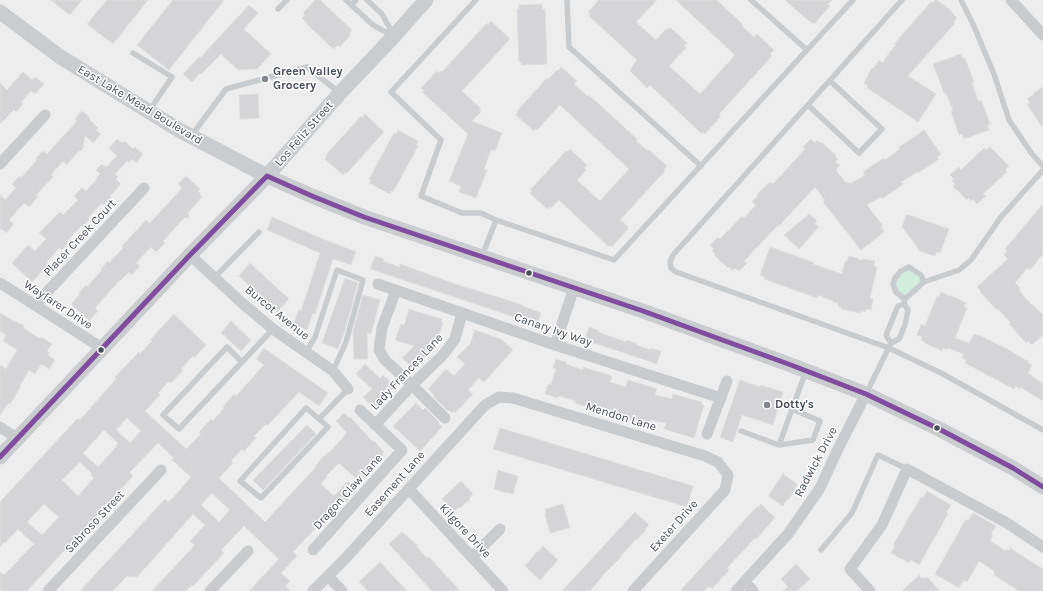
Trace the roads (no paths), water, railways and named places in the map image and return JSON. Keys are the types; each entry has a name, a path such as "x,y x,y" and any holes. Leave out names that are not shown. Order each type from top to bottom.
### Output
{"main road":[{"name":"Los Feliz Street","path":"0,457 190,255 267,176 340,93 426,0"},
{"name":"East Lake Mead Boulevard","path":"0,12 59,56 149,112 190,136 267,176 364,217 650,314 866,394 939,429 1013,468 1043,487"}],"street":[{"path":"1011,0 1043,35"},
{"path":"0,164 45,115"},
{"name":"Placer Creek Court","path":"35,306 144,188"},
{"name":"Burcot Avenue","path":"190,255 242,303 273,329 333,371 348,389"},
{"name":"Wayfarer Drive","path":"0,283 102,348"},
{"name":"Canary Ivy Way","path":"378,284 555,345 721,398"},
{"path":"555,345 574,288"},
{"path":"396,290 382,328 379,350 385,360 445,418"},
{"name":"Lady Frances Lane","path":"375,425 412,385 443,355 455,339 462,313"},
{"path":"707,434 727,381"},
{"name":"Radwick Drive","path":"736,591 788,534 820,488 866,394"},
{"name":"Mendon Lane","path":"499,397 513,398 705,456 718,462 728,475"},
{"name":"Easement Lane","path":"313,591 344,560 485,405 499,397"},
{"path":"360,410 375,425"},
{"name":"Dragon Claw Lane","path":"313,550 402,450 375,425"},
{"path":"0,427 18,439"},
{"path":"870,591 850,569 882,525 907,469 1007,523 1043,547"},
{"name":"Sabroso Street","path":"48,591 161,470"},
{"name":"Exeter Drive","path":"633,591 724,490 728,475"},
{"name":"Kilgore Drive","path":"409,489 503,591"},
{"path":"472,557 500,529"},
{"path":"210,591 248,551"},
{"path":"328,576 342,591"},
{"path":"745,582 753,591"}],"lane":[{"path":"278,9 287,0"},
{"path":"346,0 373,25 394,36"},
{"path":"351,5 356,0"},
{"path":"367,0 382,14 394,36"},
{"path":"476,0 391,92 441,140 421,196 462,213 481,213 496,220 614,260 853,0"},
{"path":"567,0 569,47 701,166"},
{"path":"752,0 807,50"},
{"path":"902,0 673,255 670,262 671,268 676,272 890,346 1043,430"},
{"path":"962,0 994,74 1009,120 1032,154 1043,166"},
{"path":"133,53 172,77 149,112"},
{"path":"190,136 226,89 308,67 340,93"},
{"path":"808,105 859,153 882,129 830,80"},
{"path":"890,346 886,335 898,306 924,282 959,270 971,260 1001,217 1043,170"},
{"path":"482,257 496,220"},
{"path":"215,277 259,232"},
{"path":"866,394 890,346 899,339 905,325 908,310 904,301 896,292 893,284 895,278 901,270 909,267 921,275 924,282"},
{"path":"306,352 315,337 337,270 364,280 346,342 333,371"},
{"path":"242,362 228,347 163,415 179,429 242,362 273,329"},
{"path":"779,445 806,371"},
{"path":"319,419 348,389"},
{"path":"306,408 319,419 328,427 261,498 240,481 306,408"},
{"path":"741,432 779,445 813,440 820,421 792,409"},
{"path":"822,550 852,513 878,455 907,469"}],"place":[{"name":"Green Valley Grocery","path":"265,79"},
{"name":"Dotty's","path":"767,405"}]}
